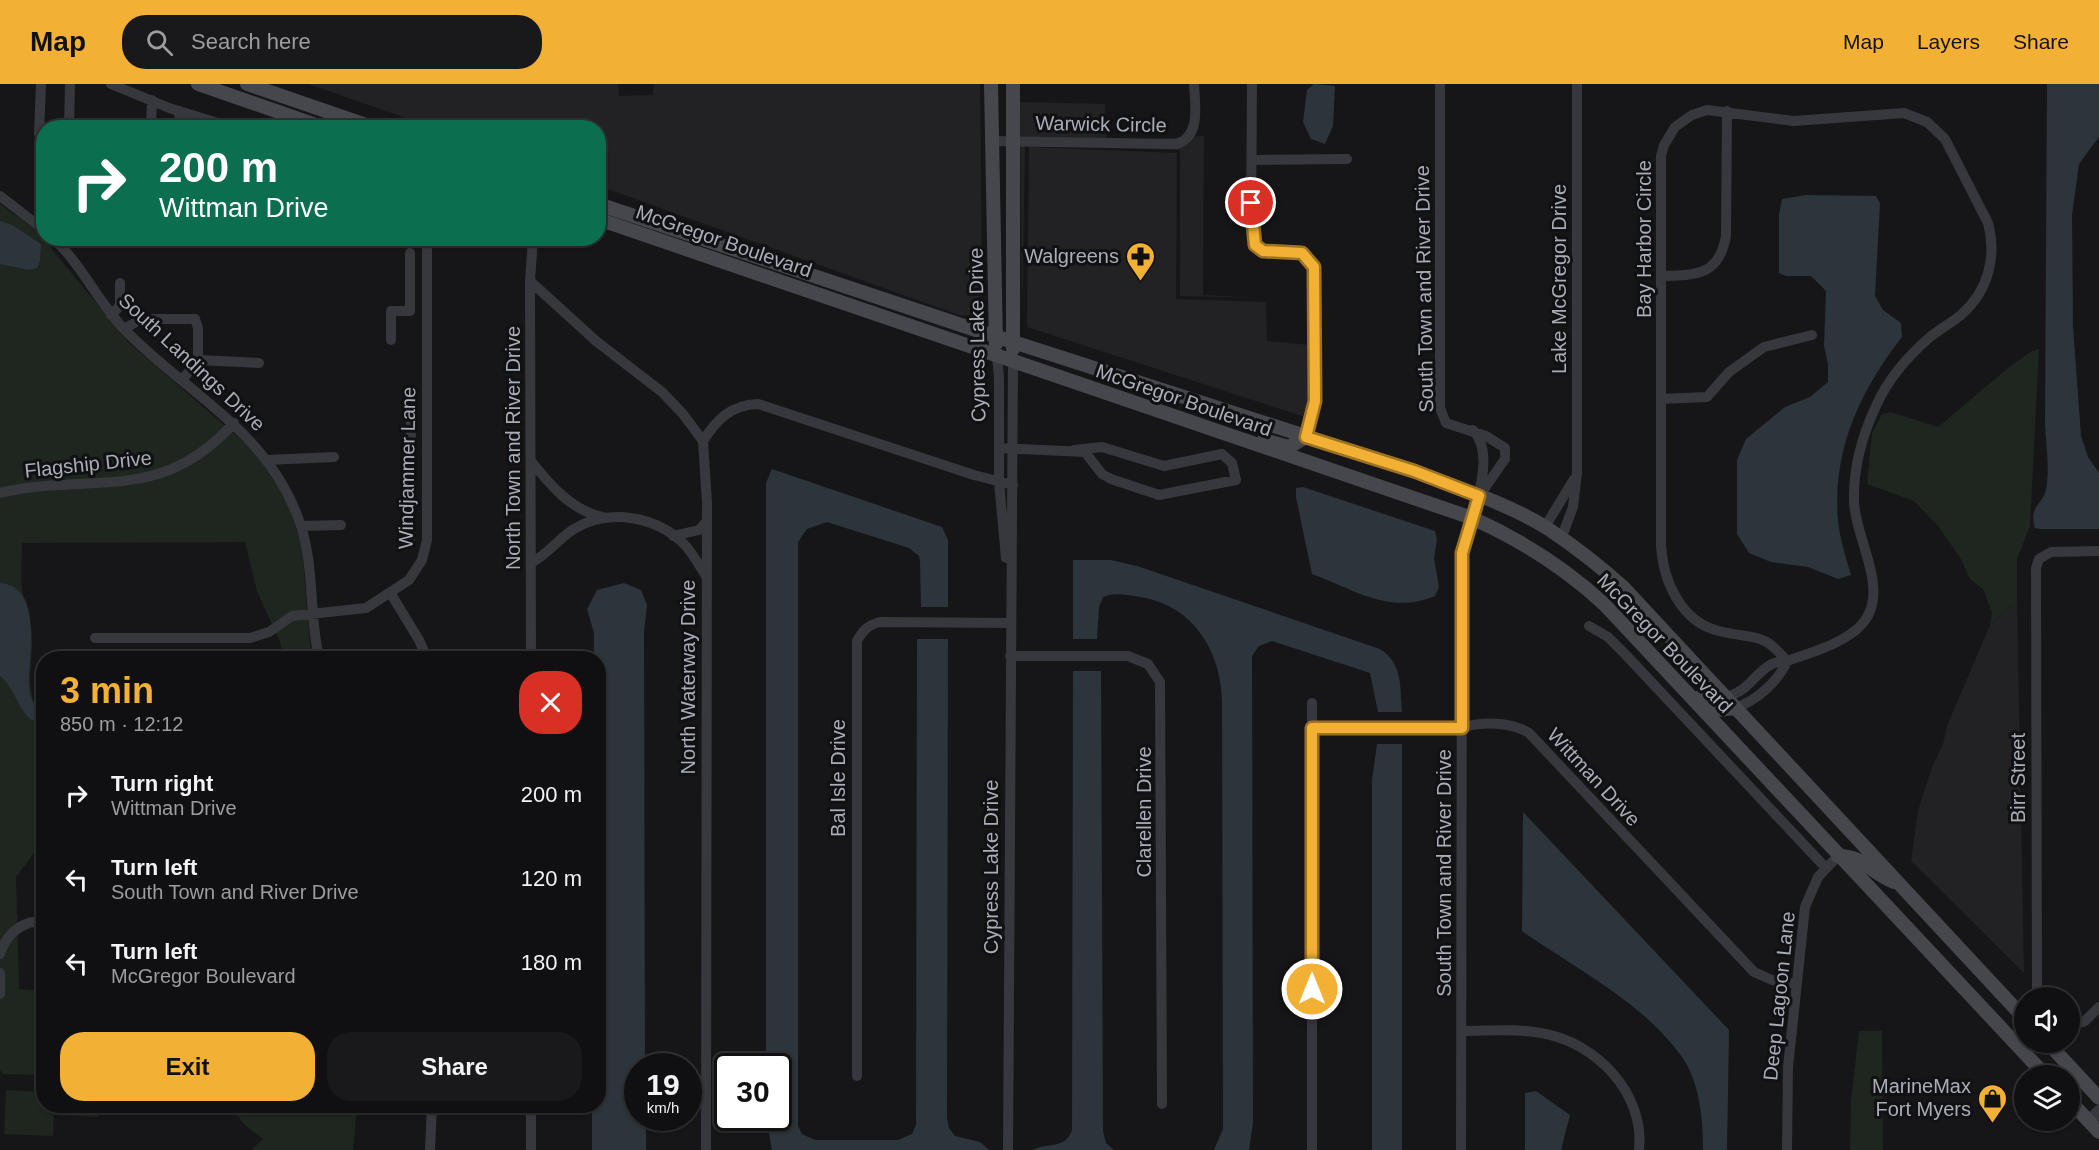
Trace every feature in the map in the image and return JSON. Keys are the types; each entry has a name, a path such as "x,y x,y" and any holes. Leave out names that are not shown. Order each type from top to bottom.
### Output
{"main road":[{"path":"198,84 303,120"},
{"path":"247,84 352,120"},
{"name":"Cypress Lake Drive","path":"991,84 997,355"},
{"name":"Cypress Lake Drive","path":"1013,84 1013,360"},
{"name":"McGregor Boulevard","path":"606,207 1414,471 1479,496 1545,527 1623,587 2014,1007"},
{"name":"McGregor Boulevard","path":"606,222 1472,518 1511,536 1582,583 2036,1065"},
{"path":"1198,426 1212,425 1289,447 1306,437"},
{"path":"1667,671 1718,710 1735,708"},
{"path":"1838,856 1858,858 1879,877 1899,884"},
{"path":"2057,1053 2099,1098"},
{"path":"2080,1107 2094,1116 2099,1132"}],"street":[{"path":"40,120 41,84"},
{"path":"69,120 70,84"},
{"path":"111,84 209,120"},
{"name":"Warwick Circle","path":"992,141 1177,144 1186,141 1192,134 1194,84"},
{"path":"1252,84 1251,224 1255,245 1263,251 1302,253 1314,267 1315,401 1306,437"},
{"name":"South Town and River Drive","path":"1440,84 1440,408 1446,423 1473,430 1482,446 1479,496 1462,564 1461,1150"},
{"name":"Lake McGregor Drive","path":"1561,539 1574,507 1577,473 1577,84"},
{"path":"151,120 152,100"},
{"name":"Bay Harbor Circle","path":"1725,697 1742,691 1772,664 1787,661 1852,633 1868,617 1875,590 1860,539 1854,501 1856,470 1865,432 1877,403 1900,367 1931,336 1961,315 1980,293 1990,267 1991,236 1988,224 1952,150 1941,134 1927,122 1904,113 1893,112 1812,121 1776,120 1727,111 1707,110 1692,114 1675,127 1664,145 1661,167 1662,562 1669,586 1688,612 1701,624 1721,632 1762,638 1773,644 1787,661"},
{"path":"179,120 180,111"},
{"path":"1661,276 1695,275 1718,261 1724,249 1727,111"},
{"path":"1252,160 1347,159"},
{"path":"0,195 36,224"},
{"name":"South Landings Drive","path":"60,246 124,329 234,423 267,460 288,494 301,526 310,570 318,651"},
{"name":"Windjammer Lane","path":"95,638 250,638 269,632 292,616 356,611 391,594 417,570 426,550 427,246"},
{"name":"North Town and River Drive","path":"531,651 530,281 532,246"},
{"path":"410,253 410,311"},
{"path":"530,281 596,341 662,392 704,441 712,427 728,412 737,407 758,404 1014,485"},
{"path":"111,315 120,306 120,284"},
{"path":"392,340 391,311 427,311"},
{"path":"124,329 141,319 195,319 198,328 198,360 183,379"},
{"path":"1661,399 1707,397 1729,372 1764,347 1812,336"},
{"name":"Cypress Lake Drive","path":"997,355 1001,520 1010,585"},
{"path":"198,360 259,363"},
{"name":"Cypress Lake Drive","path":"1008,1150 1013,360"},
{"path":"410,542 411,405"},
{"name":"Flagship Drive","path":"0,493 38,486 129,481 169,472 206,452 234,423"},
{"path":"1473,430 1502,444 1506,454 1505,459 1479,496"},
{"name":"North Waterway Drive","path":"704,441 706,1150"},
{"path":"411,444 427,443"},
{"path":"999,448 1074,450 1102,447 1164,466 1222,454 1232,463 1236,480 1159,495 1111,479 1102,474 1086,452 1074,450"},
{"path":"267,460 334,457"},
{"path":"531,461 565,499 591,514 605,518 642,520 673,536 692,554 706,577"},
{"name":"Lake McGregor Drive","path":"1545,527 1562,503 1577,473"},
{"path":"531,563 546,555 574,529 605,518"},
{"path":"673,536 683,536 699,530 706,522"},
{"path":"301,526 341,525"},
{"name":"Birr Street","path":"2037,987 2036,568 2039,559 2051,552 2099,551"},
{"path":"391,594 414,630 424,651"},
{"name":"Bal Isle Drive","path":"857,1076 857,641 870,625 880,622 1010,623"},
{"path":"1589,626 1608,637 1625,654 1825,867"},
{"name":"Clarellen Drive","path":"1010,656 1128,656 1148,664 1160,682 1162,1104"},
{"name":"Bay Harbor Circle","path":"1735,708 1750,703 1783,670 1787,661"},
{"path":"1312,703 1312,1150"},
{"name":"Wittman Drive","path":"1312,728 1462,728 1472,724 1510,725 1529,733 1754,972 1772,980 1796,984"},
{"name":"Deep Lagoon Lane","path":"1787,1150 1788,1067 1808,896 1825,867 1838,856"},
{"path":"0,954 16,928 36,921"},
{"path":"0,973 0,994"},
{"path":"2080,1023 2085,1021 2099,1007"},
{"path":"1462,1031 1528,1031 1552,1035 1600,1062 1620,1081 1631,1099 1639,1128 1639,1150"},
{"path":"430,1150 432,1113"},
{"path":"531,1113 531,1150"}],"shaded area":[{"path":"308,84 618,84 619,96 653,95 654,84 980,84 982,278 978,311 970,316 959,315 606,189 606,120 412,120"},
{"path":"1314,84 1335,86 1333,126 1325,144 1311,139 1303,122 1307,90"},
{"path":"2047,84 2099,84 2099,137 2079,164 2072,215 2073,326 2081,436 2088,457 2099,473 2099,529 2040,529 2035,528 2033,521 2034,511 2046,490 2048,474 2045,424"},
{"path":"1020,102 1105,104 1106,142 1204,136 1203,295 1265,298 1180,296 1180,150 1025,146 1022,323"},
{"path":"1029,147 1177,153 1176,299 1266,302 1267,341 1309,345 1308,397 1305,417 1027,327"},
{"path":"1806,195 1876,196 1880,203 1875,296 1883,310 1901,323 1902,337 1873,379 1862,400 1845,446 1837,495 1838,521 1851,575 1838,579 1808,567 1771,562 1749,553 1737,534 1737,460 1746,439 1785,407 1810,397 1828,382 1828,364 1824,346 1826,291 1811,276 1786,276 1779,273 1779,214 1782,199"},
{"path":"0,204 36,230 36,246 49,246 129,343 252,449 277,485 291,512 302,548 312,651 282,651 281,644 257,591 245,542 22,543 22,589 32,631 30,677 36,707 36,851 16,877 19,989 36,990 36,1075 2,1074 0,1069"},
{"path":"0,221 12,225 36,241 36,246 41,246 37,268 29,270 0,264"},
{"path":"2039,349 2030,526 2017,559 2017,600 1990,625 1992,613 1983,589 1970,579 1961,559 1938,526 1914,501 1867,484 1872,433 1882,414 1891,412 1938,427 2019,360"},
{"path":"772,469 942,527 948,540 948,607 921,607 919,556 909,548 827,522 807,529 798,542 798,1126 802,1134 815,1140 898,1140 912,1134 916,1125 917,639 948,639 947,1118 949,1128 955,1136 980,1142 989,1150 772,1150 768,1131 792,1131 792,1053 766,1053 766,483"},
{"path":"1303,487 1435,531 1437,540 1434,558 1439,587 1435,596 1419,601 1388,602 1358,593 1312,574 1296,497 1296,488"},
{"path":"1073,560 1111,560 1137,566 1380,649 1393,661 1397,669 1402,712 1378,712 1370,673 1272,641 1259,646 1252,656 1253,1123 1249,1150 1214,1150 1223,1129 1222,701 1216,665 1210,648 1189,620 1159,602 1140,597 1117,594 1103,597 1099,607 1097,639 1073,639"},
{"path":"0,583 14,587 23,596 28,609 31,624 29,688 36,708 36,722 24,712 11,689 0,676"},
{"path":"624,583 641,590 647,605 644,632 645,1053 624,1053 624,1131 646,1131 646,1150 592,1150 592,1113 606,1113 606,651 594,651 594,633 587,609 597,590"},
{"path":"2017,600 2024,973 1911,861 1918,811 1932,767 1943,744 1947,726 1990,625"},
{"path":"1073,671 1101,671 1103,1131 1106,1143 1114,1150 1032,1150 1060,1143 1069,1136 1072,1130"},
{"path":"1377,744 1402,744 1402,1150 1372,1150 1372,780"},
{"path":"1523,812 1729,1030 1727,1150 1703,1150 1697,1090 1688,1067 1666,1037 1648,1019 1608,988 1522,931"},
{"path":"1859,1031 1882,1031 1883,1150 1850,1150 1851,1101"},
{"path":"6,1090 36,1092 36,1113 98,1113 98,1117 54,1115 53,1136 4,1134"},
{"path":"1536,1091 1570,1115 1561,1150 1525,1150 1525,1093"},
{"path":"235,1113 356,1113 353,1150 251,1150 263,1139 245,1125"}],"place":[{"name":"Walgreens","path":"1140,282"},
{"name":"MarineMax Fort Myers","path":"1992,1124"}],"route":[{"path":"1251,203 1251,224 1255,245 1263,251 1302,253 1314,267 1315,401 1306,437 1414,471 1479,496 1462,553 1462,728 1312,728 1312,989"}]}
